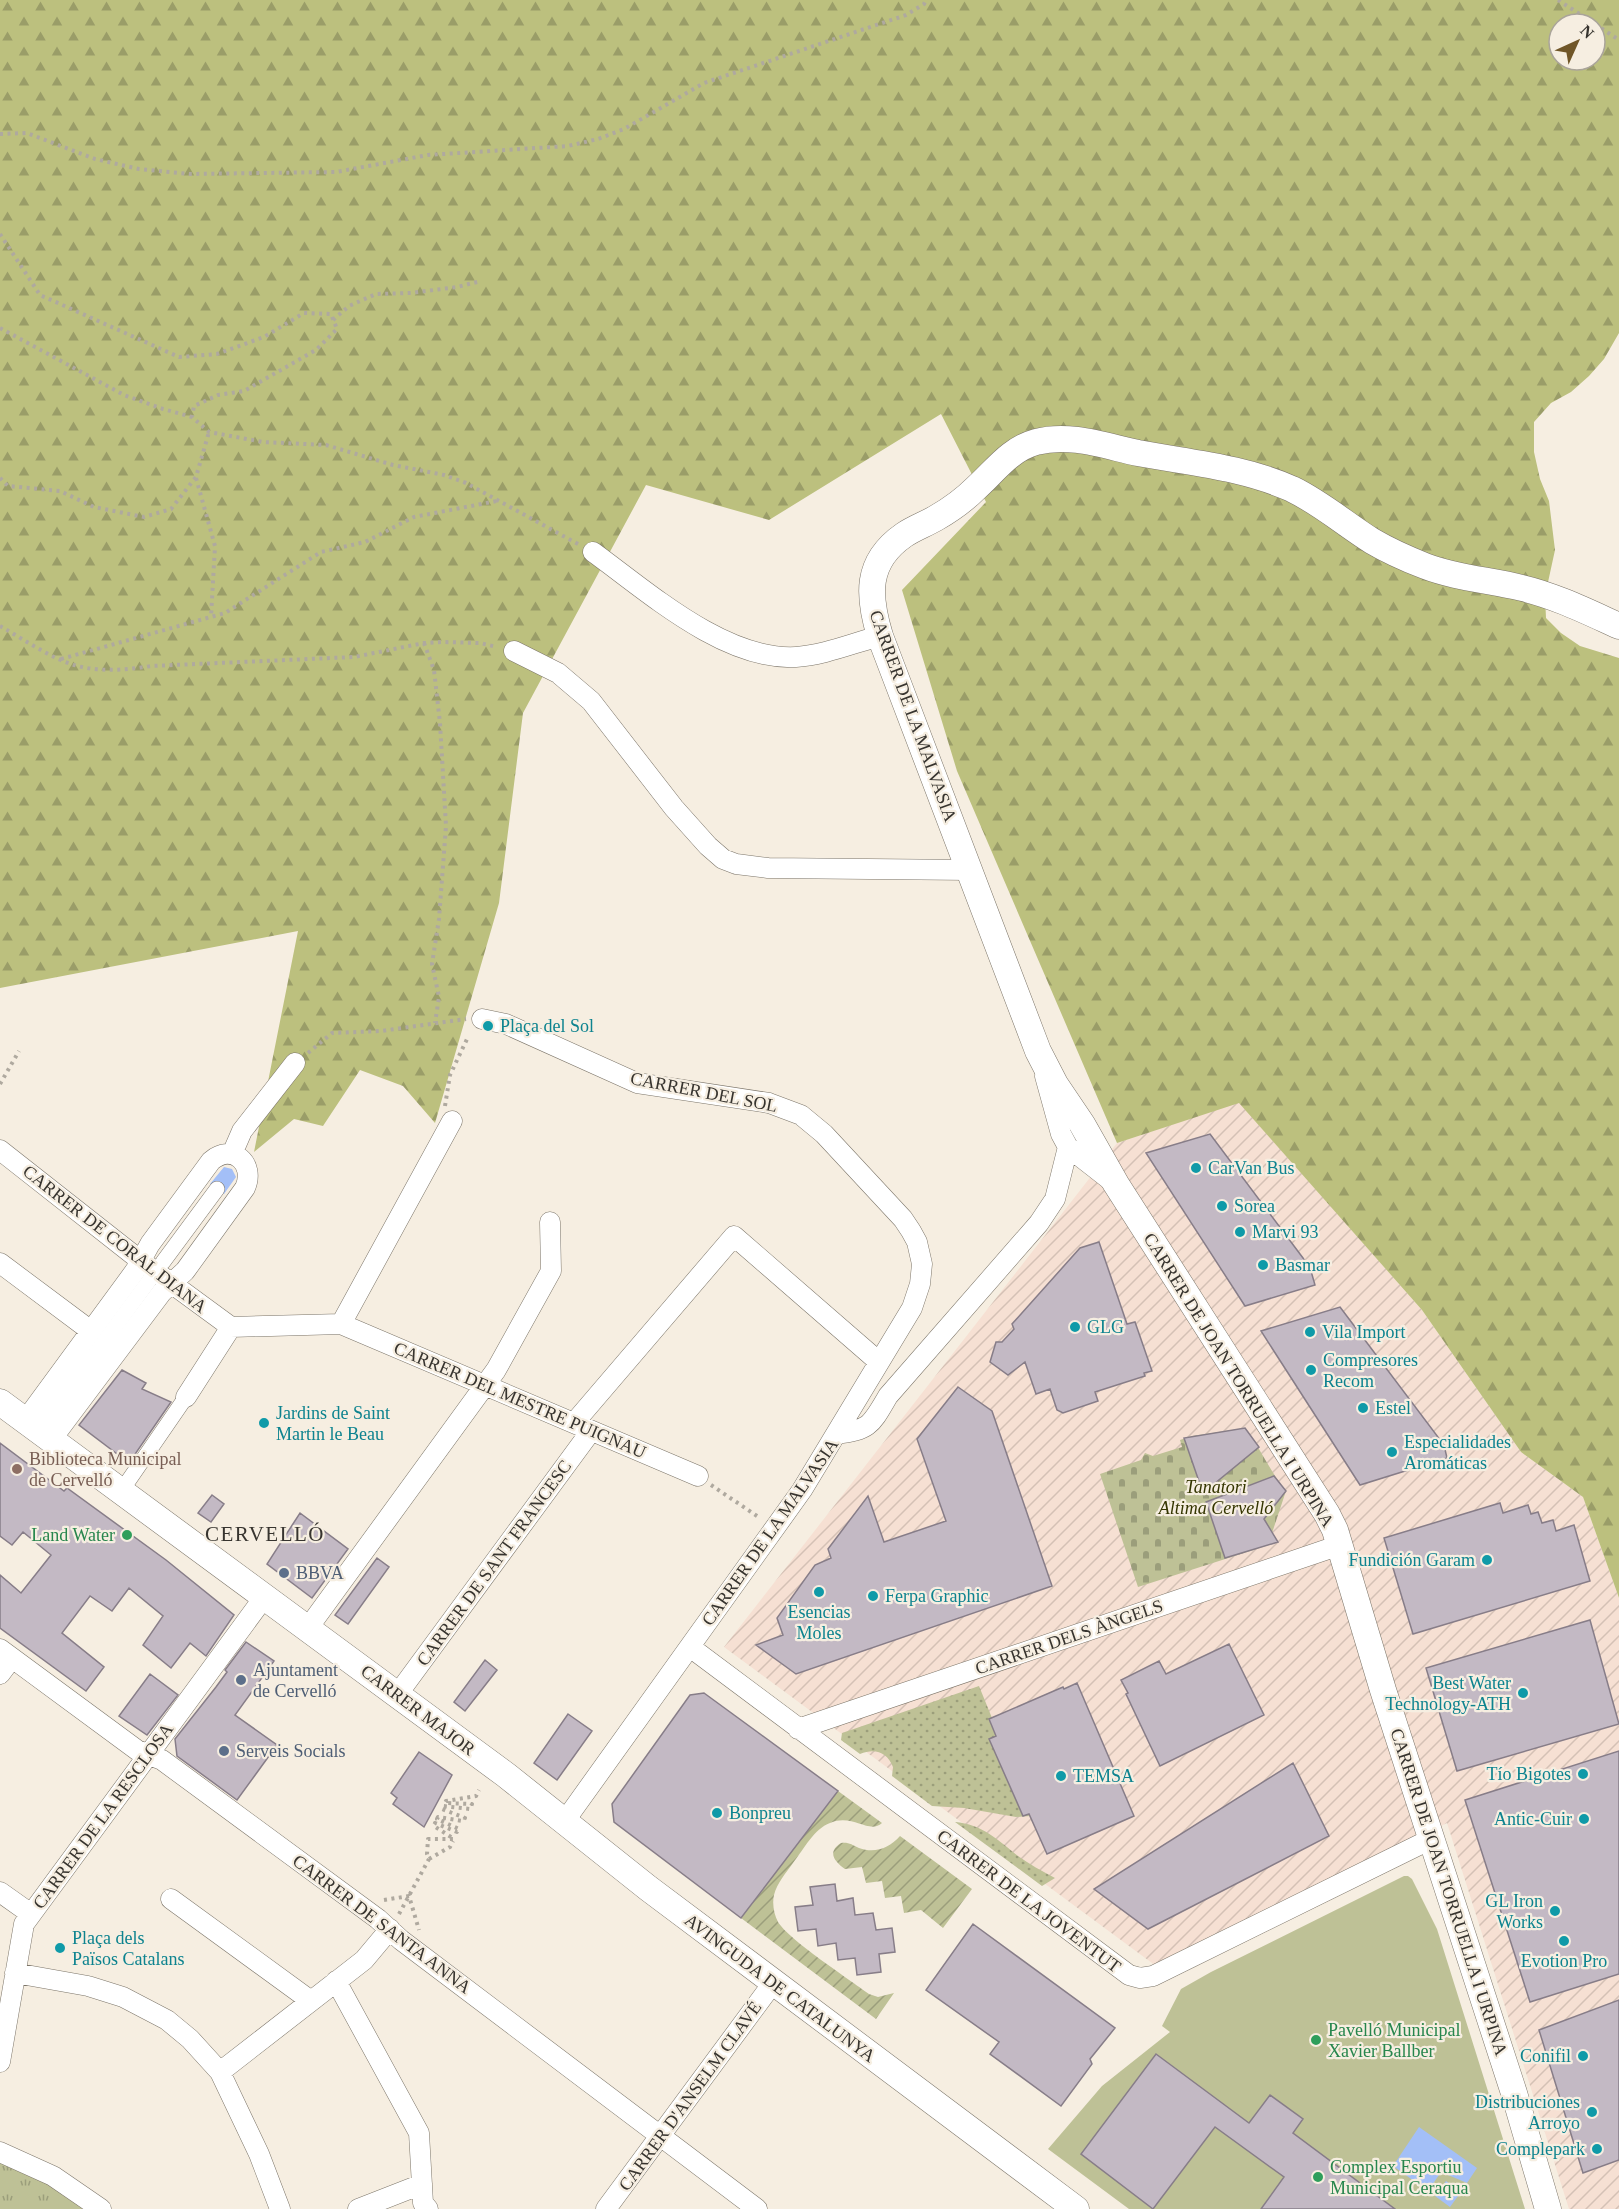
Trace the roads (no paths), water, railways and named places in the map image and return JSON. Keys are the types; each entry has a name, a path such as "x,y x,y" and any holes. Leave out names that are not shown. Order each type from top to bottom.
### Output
{"street":[{"name":"CARRER DE LA MALVASIA","path":"564,1822 802,1490 836,1434 859,1431 868,1425 878,1414 888,1396 1039,1223 1055,1199 1068,1147 1056,1116 1038,1051 880,636 871,601 872,585 882,559 891,546 904,535 951,509 1012,453 1024,446 1047,440 1075,440 1241,471 1269,479 1318,504 1371,540 1428,567 1473,579 1522,588 1619,626"},
{"path":"592,552 692,623 741,648 779,657 797,657 880,636"},
{"path":"514,651 558,673 591,701 674,808 708,846 723,859 736,864 768,868 970,870"},
{"name":"CARRER DEL SOL","path":"482,1019 506,1024 637,1083 769,1103 801,1115 813,1124 903,1219 920,1252 922,1273 918,1293 912,1308 836,1434"},
{"name":"CARRER DE JOAN TORRUELLA I URPINA","path":"1038,1051 1055,1084 1082,1124 1116,1184 1335,1530 1431,1839 1514,2093 1548,2209"},
{"path":"232,1154 242,1131 296,1063"},
{"path":"122,1490 231,1327 341,1324 452,1121"},
{"path":"1068,1147 1116,1184"},
{"name":"CARRER DE CORAL DIANA","path":"0,1150 156,1277 231,1327"},
{"path":"46,1420 91,1331 135,1271 156,1277 185,1271 245,1188 249,1176 248,1170 240,1158 232,1154 220,1154 211,1161 150,1244 156,1277 162,1292 46,1420"},
{"path":"46,1420 156,1277 165,1259 217,1189"},
{"path":"308,1628 496,1370 551,1271 550,1222"},
{"name":"CARRER DE SANT FRANCESC","path":"398,1695 582,1427 734,1236 879,1362"},
{"path":"155,1247 165,1259"},
{"path":"0,1263 91,1331"},
{"name":"CARRER DEL MESTRE PUIGNAU","path":"341,1324 698,1476"},
{"name":"CARRER MAJOR","path":"0,1402 46,1420 122,1490 488,1762"},
{"name":"CARRER DELS ÀNGELS","path":"798,1729 1340,1545"},
{"name":"CARRER DE LA RESCLOSA","path":"0,2062 3,2025 24,1924 265,1596"},
{"name":"CARRER DE LA JOVENTUT","path":"690,1647 1119,1969 1140,1978 1153,1976 1431,1839"},
{"path":"0,1674 6,1653"},
{"name":"CARRER DE SANTA ANNA","path":"6,1653 137,1750 162,1760 378,1919 392,1925 750,2207"},
{"name":"AVINGUDA DE CATALUNYA","path":"488,1762 773,1983 1076,2209"},
{"path":"0,1892 31,1914"},
{"path":"171,1899 311,2001"},
{"path":"220,2072 364,1960 392,1925"},
{"path":"15,1973 88,1986 123,1997 148,2009 190,2039 220,2072 259,2154 280,2209"},
{"path":"336,1982 419,2133 423,2203 428,2209"},
{"name":"CARRER D'ANSELM CLAVÉ","path":"606,2209 773,1983"},
{"path":"0,2152 53,2176 101,2209"},
{"path":"358,2209 422,2184"}],"water":[{"path":"224,1167 232,1169 236,1177 224,1194 210,1184"},
{"path":"1419,2127 1477,2168 1467,2183 1441,2172 1428,2191 1393,2166"},
{"path":"1446,2181 1461,2192 1450,2207 1435,2196"}],"place":[{"name":"Plaça del Sol","path":"488,1026"},
{"name":"CarVan Bus","path":"1196,1168"},
{"name":"Sorea","path":"1222,1206"},
{"name":"Marvi 93","path":"1240,1232"},
{"name":"Basmar","path":"1263,1265"},
{"name":"GLG","path":"1075,1327"},
{"name":"Vila Import","path":"1310,1332"},
{"name":"Compresores Recom","path":"1311,1370"},
{"name":"Estel","path":"1363,1408"},
{"name":"Jardins de Saint Martin le Beau","path":"264,1423"},
{"name":"Especialidades Aromáticas","path":"1392,1452"},
{"name":"Biblioteca Municipal de Cervelló","path":"17,1469"},
{"name":"Land Water","path":"127,1535"},
{"name":"Fundición Garam","path":"1487,1560"},
{"name":"BBVA","path":"284,1573"},
{"name":"Esencias Moles","path":"819,1592"},
{"name":"Ferpa Graphic","path":"873,1596"},
{"name":"Ajuntament de Cervelló","path":"241,1680"},
{"name":"Best Water Technology-ATH","path":"1523,1693"},
{"name":"Serveis Socials","path":"224,1751"},
{"name":"Tío Bigotes","path":"1583,1774"},
{"name":"TEMSA","path":"1061,1776"},
{"name":"Bonpreu","path":"717,1813"},
{"name":"Antic-Cuir","path":"1584,1819"},
{"name":"GL Iron Works","path":"1555,1911"},
{"name":"Evotion Pro","path":"1564,1941"},
{"name":"Plaça dels Països Catalans","path":"60,1948"},
{"name":"Pavelló Municipal Xavier Ballber","path":"1316,2040"},
{"name":"Conifil","path":"1583,2056"},
{"name":"Distribuciones Arroyo","path":"1592,2112"},
{"name":"Complepark","path":"1597,2149"},
{"name":"Complex Esportiu Municipal Ceraqua","path":"1318,2177"}],"district":[{"name":"CERVELLÓ","path":"265,1534"}],"park label":[{"name":"Tanatori Altima Cervelló","path":"1216,1497"}]}
